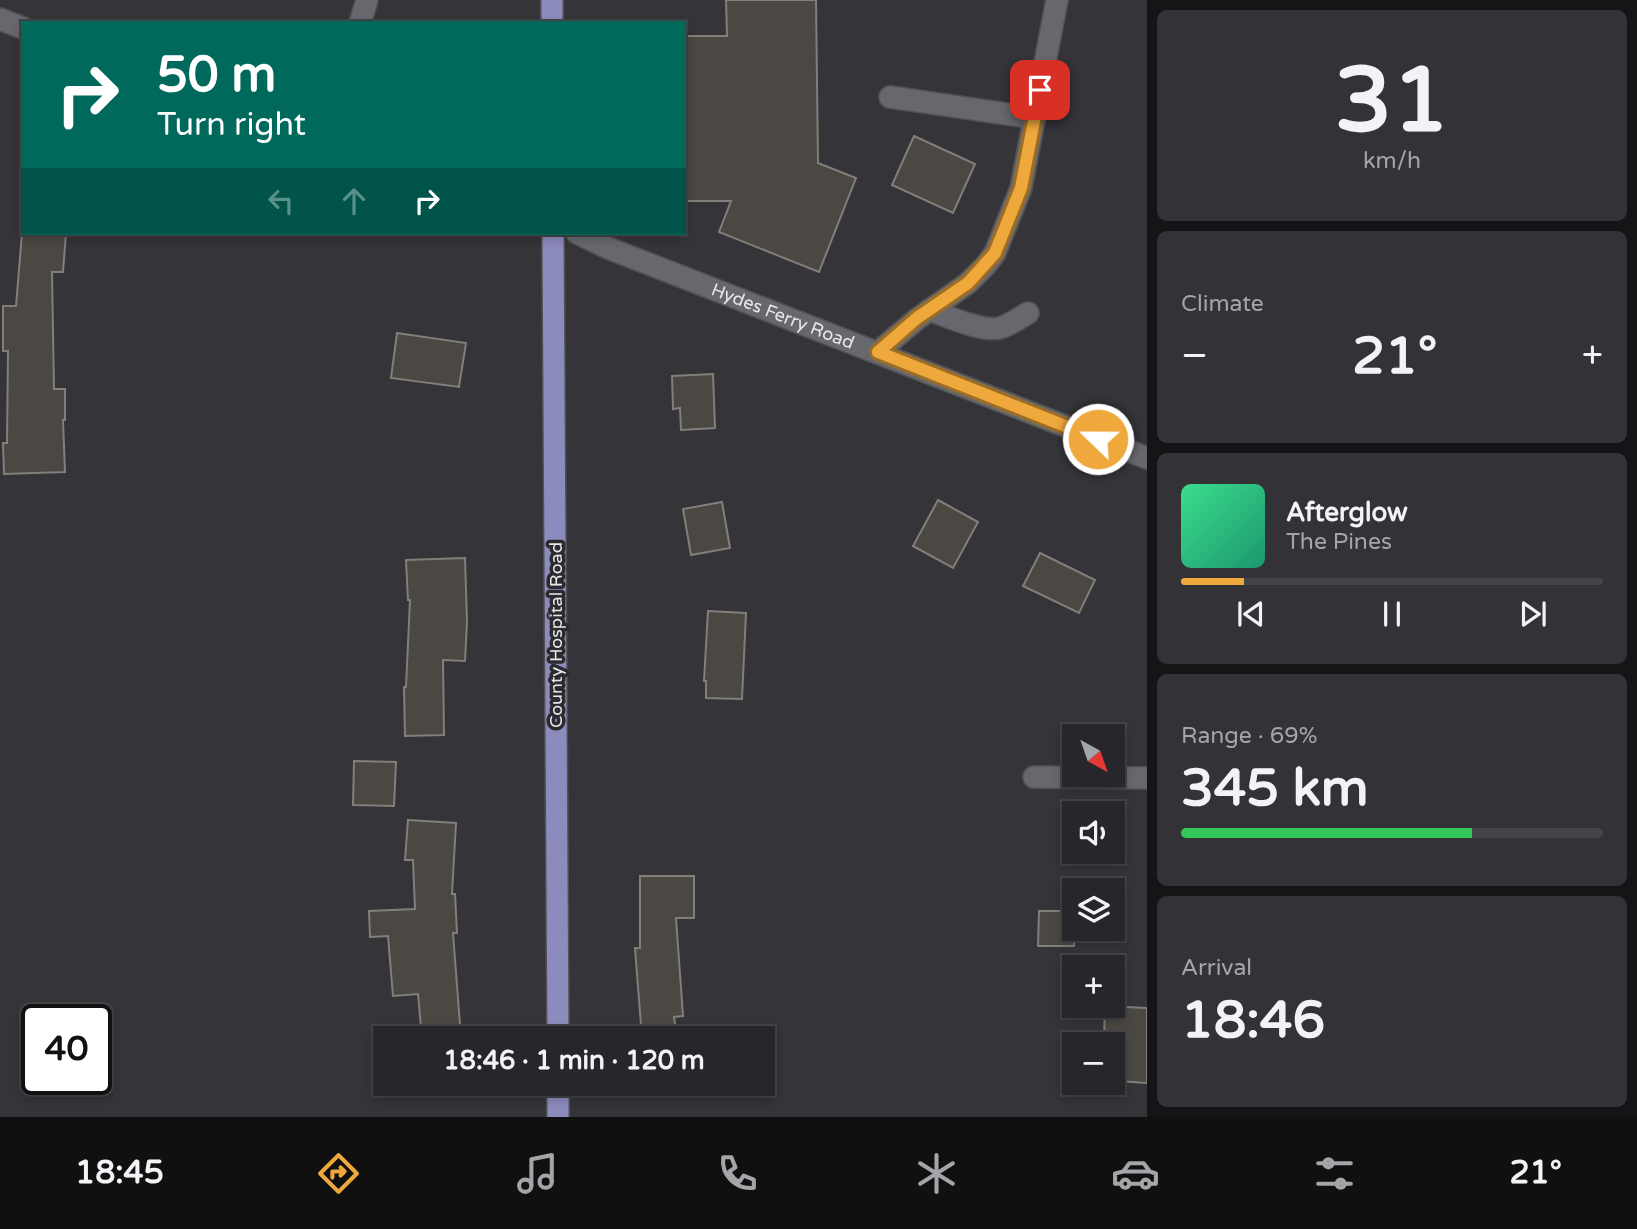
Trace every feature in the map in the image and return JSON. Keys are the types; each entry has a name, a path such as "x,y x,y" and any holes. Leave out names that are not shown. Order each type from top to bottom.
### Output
{"main road":[{"path":"552,0 552,21"},
{"name":"County Hospital Road","path":"553,235 558,1026"},
{"path":"558,1096 558,1117"}],"street":[{"path":"361,21 367,0"},
{"path":"878,352 917,318 968,283 995,253 1021,188 1057,0"},
{"path":"0,19 21,27"},
{"path":"890,97 1035,118"},
{"name":"Hydes Ferry Road","path":"581,235 608,248 1147,458"},
{"path":"929,310 977,326 996,329 1028,313"},
{"path":"1034,777 1147,778"}],"building":[{"path":"726,0 816,0 818,163 856,178 819,272 719,232 731,201 686,201 686,36 727,36"},
{"path":"914,136 975,164 953,213 892,185"},
{"path":"22,235 66,235 63,272 52,272 54,389 65,389 65,472 4,474 8,351 3,351 3,306 16,306"},
{"path":"397,333 466,343 459,387 391,378"},
{"path":"713,374 715,428 681,430 680,408 673,409 672,376"},
{"path":"938,500 978,522 953,568 913,546"},
{"path":"722,502 730,548 691,555 683,509"},
{"path":"1040,553 1095,580 1079,613 1023,586"},
{"path":"465,558 465,661 443,660 444,735 405,736 404,687 410,600 406,560"},
{"path":"708,611 746,613 742,699 706,698 704,681"},
{"path":"354,761 396,762 394,806 353,805"},
{"path":"408,820 456,823 452,894 455,894 457,933 453,933 460,1026 421,1026 418,994 393,996 388,936 370,937 369,911 415,909 413,860 405,860"},
{"path":"640,876 694,876 694,918 676,918 683,1016 674,1017 675,1026 641,1026 635,948 640,948"},
{"path":"1039,911 1062,911 1062,941 1074,941 1074,946 1038,946"},
{"path":"1125,1007 1147,1008 1147,1083 1125,1081 1125,1032 1104,1032 1105,1018 1125,1018"}],"route":[{"path":"1040,90 1021,188 995,253 968,283 917,318 878,352 1098,439"}]}
